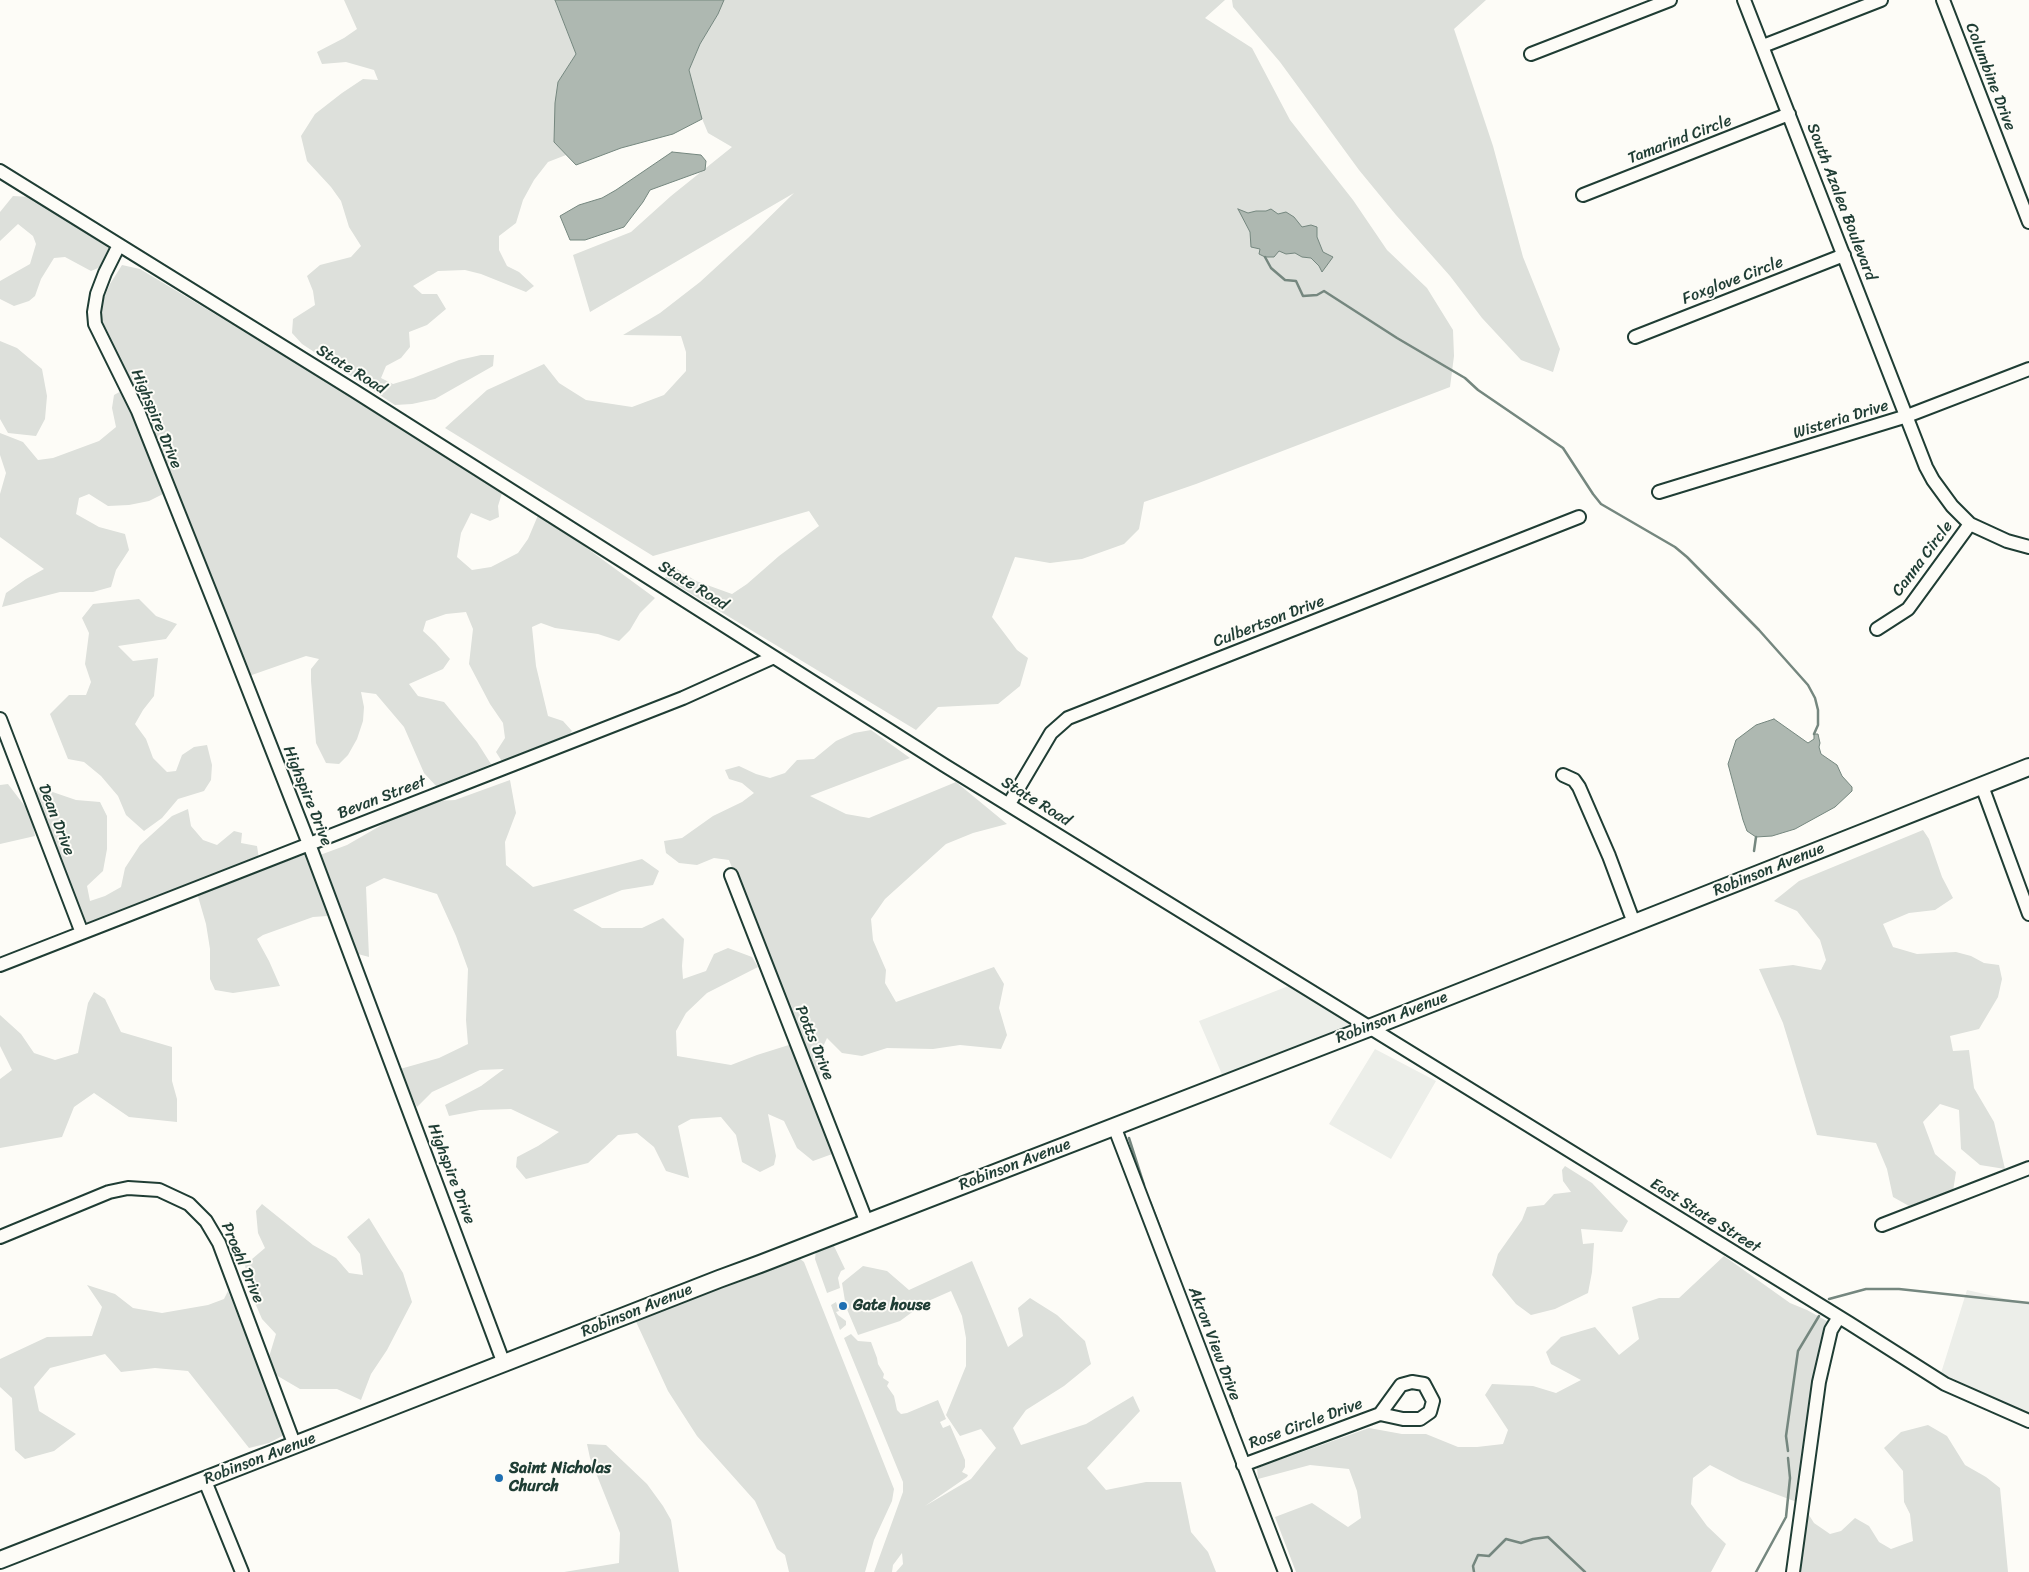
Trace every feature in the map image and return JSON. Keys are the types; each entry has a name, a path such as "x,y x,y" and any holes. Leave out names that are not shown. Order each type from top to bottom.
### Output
{"main road":[{"name":"Robinson Avenue","path":"0,1560 710,1282 868,1223 1369,1028 2029,767"}],"street":[{"path":"1531,54 1670,0"},
{"name":"South Azalea Boulevard","path":"1744,0 1907,416 1934,480 1952,506 1970,524 2007,542 2029,547"},
{"path":"1763,46 1881,0"},
{"name":"Columbine Drive","path":"1943,0 2024,196 2029,222"},
{"name":"Tamarind Circle","path":"1583,195 1789,114"},
{"name":"State Road","path":"0,171 353,390 774,657 1369,1028"},
{"name":"Highspire Drive","path":"119,245 105,273 98,294 94,312 95,324 138,411 309,844 504,1364"},
{"name":"Foxglove Circle","path":"1635,337 1844,255"},
{"name":"Wisteria Drive","path":"1659,492 1907,416 2029,369"},
{"name":"Culbertson Drive","path":"1009,804 1051,733 1068,718 1579,517"},
{"name":"Canna Circle","path":"1877,629 1908,609 1970,524"},
{"name":"Bevan Street","path":"0,965 682,698 774,657"},
{"name":"Dean Drive","path":"0,719 82,933"},
{"path":"1563,775 1574,780 1579,787 1609,856 1634,923"},
{"path":"1982,786 2029,914"},
{"name":"Potts Drive","path":"731,875 868,1223"},
{"name":"East State Street","path":"1369,1028 1945,1384 2029,1421"},
{"name":"Akron View Drive","path":"1114,1126 1285,1572"},
{"path":"1882,1225 2029,1168"},
{"name":"Proehl Drive","path":"0,1237 110,1192 128,1188 159,1190 189,1204 206,1221 219,1243 295,1446"},
{"path":"1793,1572 1818,1382 1831,1330 1839,1317"},
{"name":"Rose Circle Drive","path":"1243,1465 1380,1414"},
{"path":"205,1481 242,1572"}],"shaded area":[{"path":"344,0 555,0 576,54 558,82 554,142 566,155 548,162 534,180 523,200 516,223 499,236 499,250 507,266 519,272 534,286 526,292 481,274 465,270 438,271 413,286 422,294 437,294 446,309 427,325 409,332 410,347 401,358 386,366 381,378 393,384 459,360 481,355 494,355 493,366 435,399 412,404 395,405 302,344 292,333 293,319 315,305 313,291 307,276 320,265 351,257 361,246 349,227 341,201 307,161 301,136 315,114 342,93 363,79 378,80 374,70 346,62 322,64 317,52 357,29"},
{"path":"555,0 724,0 700,44 689,70 702,119 673,134 621,148 576,165 554,142 555,103 558,82 576,54"},
{"path":"724,0 1225,0 1205,18 1252,48 1290,120 1353,200 1387,250 1427,288 1453,330 1454,356 1450,387 1144,502 1139,529 1124,544 1082,559 1050,563 1015,557 992,617 1017,650 1028,658 1020,686 998,704 938,707 916,730 665,578 674,567 696,581 732,594 819,526 809,511 653,556 445,428 487,390 544,364 559,383 586,400 632,407 664,395 686,371 686,352 681,336 623,335 660,313 700,282 794,193 590,312 573,255 631,232 671,196 732,147 708,133 698,109 689,70 700,44"},
{"path":"1232,0 1486,0 1454,29 1493,146 1523,257 1560,349 1553,372 1521,360 1482,318 1450,276 1359,170 1280,62 1233,7"},
{"path":"672,152 701,155 706,161 705,170 650,190 624,227 585,240 570,240 560,216 579,205 602,198 616,190"},
{"path":"13,196 31,197 110,249 103,266 91,271 65,257 54,258 41,279 35,296 29,301 14,306 0,299 0,281 30,264 36,244 33,236 18,224 0,241 0,212"},
{"path":"1238,209 1248,213 1271,209 1278,214 1286,212 1294,217 1302,227 1311,225 1317,227 1317,237 1323,252 1333,257 1322,272 1311,258 1302,257 1295,253 1286,254 1279,251 1274,257 1265,257 1259,254 1260,249 1251,247 1250,232"},
{"path":"122,265 140,269 358,400 502,493 498,506 499,517 490,521 471,513 461,533 457,557 472,570 491,567 518,553 528,539 539,513 655,598 640,613 630,630 619,641 598,634 555,628 541,623 532,627 536,666 548,716 563,721 572,731 566,738 503,763 496,752 505,738 503,723 490,704 469,664 473,629 466,612 446,614 426,621 423,631 450,659 443,669 409,684 418,696 444,702 477,742 491,764 437,787 424,773 404,727 376,694 361,692 364,707 363,721 357,739 348,755 339,764 326,763 316,743 311,681 311,669 319,659 306,656 249,676 133,386 111,350 101,322 102,302 110,284"},
{"path":"0,341 17,348 42,369 47,396 45,419 36,436 8,433 0,419"},
{"path":"123,390 134,409 163,494 149,501 129,505 108,506 89,494 79,498 76,514 99,527 125,534 129,550 116,570 111,587 93,592 60,592 2,607 6,593 44,569 0,537 0,494 6,473 0,455 0,433 23,442 38,460 53,458 99,441 116,427 112,408 114,395"},
{"path":"139,599 156,616 177,624 166,639 118,646 133,661 158,658 154,696 135,724 146,739 153,758 167,772 176,771 182,755 194,747 207,745 212,765 211,780 204,791 178,799 162,818 144,831 126,815 118,796 101,776 84,762 68,759 50,714 69,695 86,695 91,682 85,664 89,633 82,618 93,604"},
{"path":"1774,719 1808,743 1814,739 1814,734 1818,734 1821,754 1837,765 1842,776 1852,787 1852,791 1835,807 1795,829 1772,836 1756,837 1747,831 1728,764 1736,740 1756,725"},
{"path":"871,730 910,758 810,796 846,814 869,818 956,782 1007,824 973,833 946,844 885,899 871,919 873,940 886,970 885,983 896,1002 994,967 1004,984 999,1008 1007,1035 1001,1049 960,1045 933,1049 887,1048 862,1056 842,1053 827,1038 821,1051 819,1088 729,860 714,858 697,865 679,863 666,853 664,841 682,838 713,816 742,802 754,793 742,783 729,779 725,770 739,766 770,778 785,773 797,760 814,759 836,741 854,733"},
{"path":"510,780 516,813 505,842 506,865 533,887 642,859 659,871 653,885 622,890 573,910 602,928 642,928 663,918 684,939 683,979 706,971 714,954 728,948 752,957 758,967 707,993 686,1013 676,1031 677,1056 731,1065 792,1044 835,1153 813,1161 797,1148 784,1121 768,1114 776,1156 774,1165 760,1172 742,1162 736,1135 721,1117 691,1119 678,1126 689,1178 666,1171 654,1147 637,1133 618,1135 588,1163 526,1179 516,1167 517,1157 559,1132 511,1109 480,1110 449,1116 445,1105 481,1086 504,1069 480,1070 432,1092 417,1107 400,1069 439,1058 468,1044 466,1020 468,969 456,936 437,894 384,878 366,887 369,957 358,954 320,855 347,845 399,815 436,801 455,800"},
{"path":"8,784 30,813 35,836 0,844 0,785"},
{"path":"38,787 76,800 100,802 107,816 107,849 103,871 87,886 90,901 105,896 121,887 125,868 140,845 172,816 188,809 191,826 203,840 217,845 234,831 242,833 241,843 257,846 259,859 83,926 35,794"},
{"path":"1923,830 1929,839 1942,877 1953,898 1935,910 1909,913 1883,924 1893,947 1917,954 1956,952 1971,956 1984,963 1999,965 2002,979 1998,997 1979,1029 1950,1036 1953,1051 1969,1050 1974,1088 1994,1122 2005,1169 1980,1165 1961,1149 1959,1110 1940,1104 1923,1122 1935,1154 1956,1172 1953,1191 1909,1206 1893,1197 1887,1169 1876,1143 1817,1135 1783,1023 1759,969 1793,965 1821,970 1826,960 1820,940 1797,911 1774,901 1799,881"},
{"path":"304,855 309,857 327,907 327,916 313,917 263,935 257,939 280,986 233,993 215,990 210,979 210,949 206,924 197,893"},
{"path":"1291,985 1362,1026 1224,1079 1199,1021"},
{"path":"94,992 105,999 121,1032 172,1047 172,1081 177,1099 177,1122 129,1117 94,1093 74,1107 62,1137 0,1148 0,1079 12,1070 0,1046 0,1015 21,1034 34,1053 55,1060 78,1053 88,1003"},
{"path":"1375,1049 1436,1081 1391,1159 1329,1124"},
{"path":"1565,1166 1592,1183 1628,1221 1622,1232 1581,1229 1583,1244 1594,1243 1588,1293 1555,1309 1531,1315 1516,1304 1492,1275 1498,1254 1522,1220 1527,1207 1544,1205 1554,1194 1571,1192 1563,1181 1562,1170"},
{"path":"262,1204 313,1245 336,1258 349,1273 363,1275 360,1254 347,1237 369,1218 403,1273 412,1302 387,1350 371,1374 361,1400 337,1389 300,1389 276,1375 269,1357 276,1334 262,1319 249,1289 245,1265 265,1248 258,1233 256,1211"},
{"path":"833,1244 845,1269 841,1271 838,1278 840,1288 827,1293 815,1259 816,1250"},
{"path":"1724,1256 1790,1303 1834,1325 1802,1504 1741,1481 1710,1465 1693,1478 1691,1504 1707,1526 1726,1544 1711,1572 1296,1572 1275,1517 1312,1503 1348,1527 1361,1518 1357,1491 1349,1469 1310,1465 1258,1479 1257,1468 1369,1428 1402,1434 1426,1434 1458,1447 1503,1444 1508,1430 1485,1395 1492,1384 1533,1386 1556,1393 1581,1380 1551,1364 1546,1352 1561,1337 1595,1327 1619,1355 1639,1339 1632,1307 1659,1298 1679,1298"},
{"path":"799,1258 804,1262 894,1489 892,1501 874,1540 865,1572 789,1572 785,1555 777,1549 755,1501 697,1436 668,1391 632,1313 733,1274 737,1283"},
{"path":"972,1261 1008,1347 1023,1336 1018,1308 1030,1298 1057,1315 1085,1341 1091,1364 1064,1386 1026,1410 1013,1428 1021,1445 1086,1424 1133,1396 1140,1411 1087,1468 1106,1490 1146,1482 1181,1482 1191,1532 1208,1552 1216,1572 896,1572 903,1564 902,1553 893,1565 892,1572 874,1572 903,1492 903,1482 844,1338 851,1334 858,1341 871,1342 878,1364 884,1374 883,1378 889,1382 887,1386 894,1396 897,1410 901,1414 938,1400 946,1419 940,1422 943,1428 950,1425 965,1460 965,1467 962,1472 968,1475 925,1506 971,1479 996,1448 981,1429 960,1436 946,1415 966,1366 966,1338 962,1316 951,1291 926,1302 900,1321 858,1335 846,1307 842,1283 863,1266 887,1271 909,1290"},
{"path":"87,1285 115,1294 133,1308 162,1313 208,1305 224,1299 228,1291 286,1434 269,1443 249,1448 188,1371 155,1368 121,1372 105,1354 50,1368 34,1387 39,1411 76,1434 54,1451 25,1459 15,1450 12,1398 0,1387 0,1359 47,1337 92,1336 102,1307"},
{"path":"1967,1290 2029,1304 2029,1415 1941,1373"},
{"path":"836,1302 839,1311 836,1312 846,1321 846,1325 840,1330 831,1305"},
{"path":"1928,1425 1947,1436 1965,1465 1986,1477 2000,1488 2008,1572 1797,1572 1802,1504 1814,1523 1830,1534 1841,1531 1855,1518 1869,1526 1879,1542 1891,1549 1913,1541 1910,1514 1904,1502 1903,1471 1884,1448 1901,1432"},
{"path":"587,1444 606,1445 647,1484 663,1506 671,1520 679,1572 564,1572 619,1563 620,1533 590,1458"}],"waterway":[{"path":"1265,257 1271,268 1285,280 1296,281 1303,296 1317,295 1324,291 1397,338 1465,378 1478,390 1563,448 1601,504 1675,547 1687,557 1759,630 1808,685 1815,698 1818,710 1818,725 1814,734"},
{"path":"1754,851 1756,837"},
{"path":"1129,1138 1144,1185"},
{"path":"1150,1202 1162,1233"},
{"path":"1829,1299 1866,1289 1899,1289 2029,1303"},
{"path":"1788,1451 1786,1436 1798,1351 1819,1316"},
{"path":"1229,1406 1235,1424"},
{"path":"1756,1572 1786,1517 1790,1478 1788,1458"},
{"path":"1474,1572 1473,1566 1478,1555 1489,1556 1506,1539 1521,1543 1548,1537 1585,1572"}],"place":[{"name":"Gate house","path":"843,1306"},
{"name":"Saint Nicholas Church","path":"499,1478"}]}
